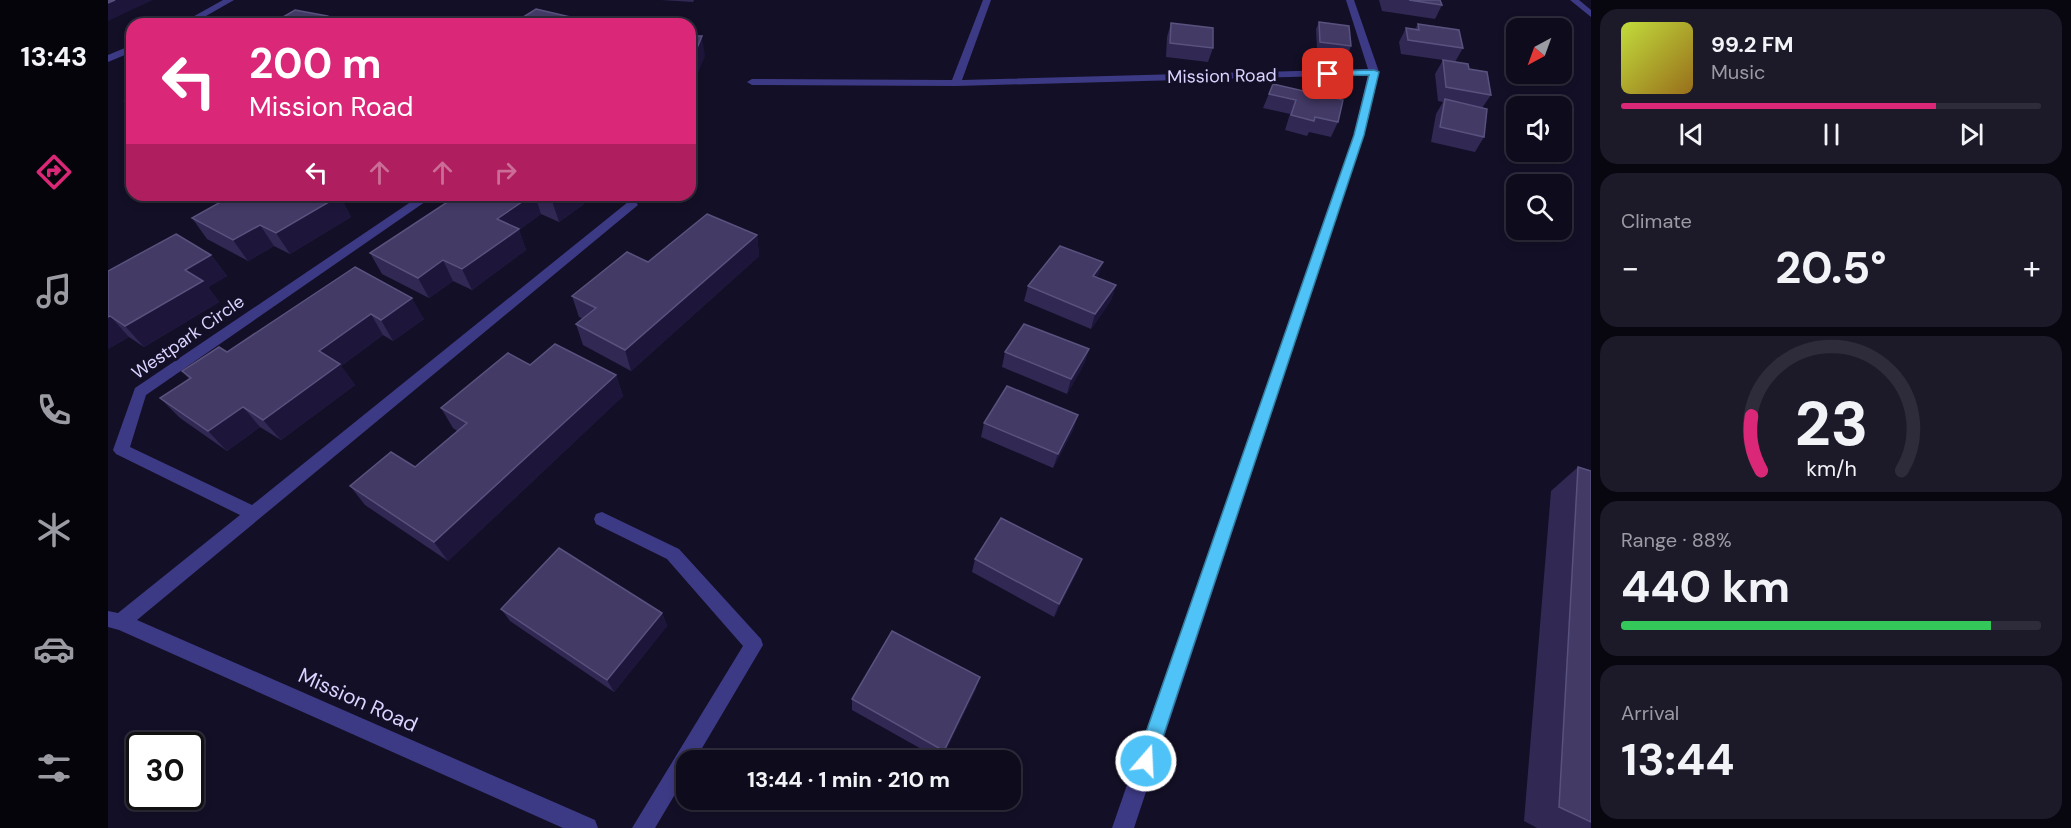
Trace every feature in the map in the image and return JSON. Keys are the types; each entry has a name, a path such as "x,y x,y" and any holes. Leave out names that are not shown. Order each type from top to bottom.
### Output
{"street":[{"path":"196,18 230,0"},
{"path":"956,83 987,0"},
{"path":"1123,828 1359,135 1374,72 1350,0"},
{"path":"1574,0 1591,14"},
{"path":"108,59 126,51"},
{"name":"Mission Road","path":"752,82 956,83 1374,72"},
{"name":"Westpark Circle","path":"254,514 121,450 140,392 420,201"},
{"path":"115,621 254,514 632,205"},
{"path":"602,519 673,554 754,645 643,828"},
{"name":"Mission Road","path":"115,621 587,828"}],"building":[{"path":"1409,0 1440,0 1442,5"},
{"path":"536,9 575,18 522,18"},
{"path":"295,10 327,16 324,18 281,18"},
{"path":"1319,22 1349,26 1351,46 1320,42"},
{"path":"1171,23 1213,28 1213,48 1170,43"},
{"path":"1418,24 1459,30 1463,48 1408,40 1406,28 1419,30"},
{"path":"696,36 702,36 696,50"},
{"path":"1443,60 1468,64 1469,69 1487,72 1491,95 1446,87"},
{"path":"1273,84 1343,100 1338,122 1315,117 1314,121 1291,115 1296,100 1269,94"},
{"path":"1445,99 1487,109 1484,137 1440,127"},
{"path":"222,201 330,201 276,233 260,225 233,240 192,218"},
{"path":"449,201 523,201 497,219 519,229 462,269 443,260 418,278 370,253"},
{"path":"707,214 757,235 625,350 576,324 596,308 572,296 627,252 648,262"},
{"path":"176,234 211,255 185,270 203,281 125,326 110,316 108,317 108,271"},
{"path":"1060,246 1103,262 1093,276 1116,285 1095,314 1028,286"},
{"path":"355,267 412,298 381,320 371,314 319,351 340,364 263,420 243,407 208,431 160,398 191,378 182,371 219,347 227,352"},
{"path":"1024,324 1089,349 1071,379 1005,352"},
{"path":"555,344 616,375 434,542 350,486 391,452 415,467 467,423 441,408 508,353 530,365"},
{"path":"1007,386 1078,415 1058,454 984,423"},
{"path":"1578,467 1591,471 1591,822 1559,807"},
{"path":"1001,518 1082,559 1059,604 975,559"},
{"path":"559,548 662,613 607,680 501,609"},
{"path":"892,631 980,677 944,750 852,699"}],"route":[{"path":"1146,761 1359,135 1374,72 1328,74"}]}
